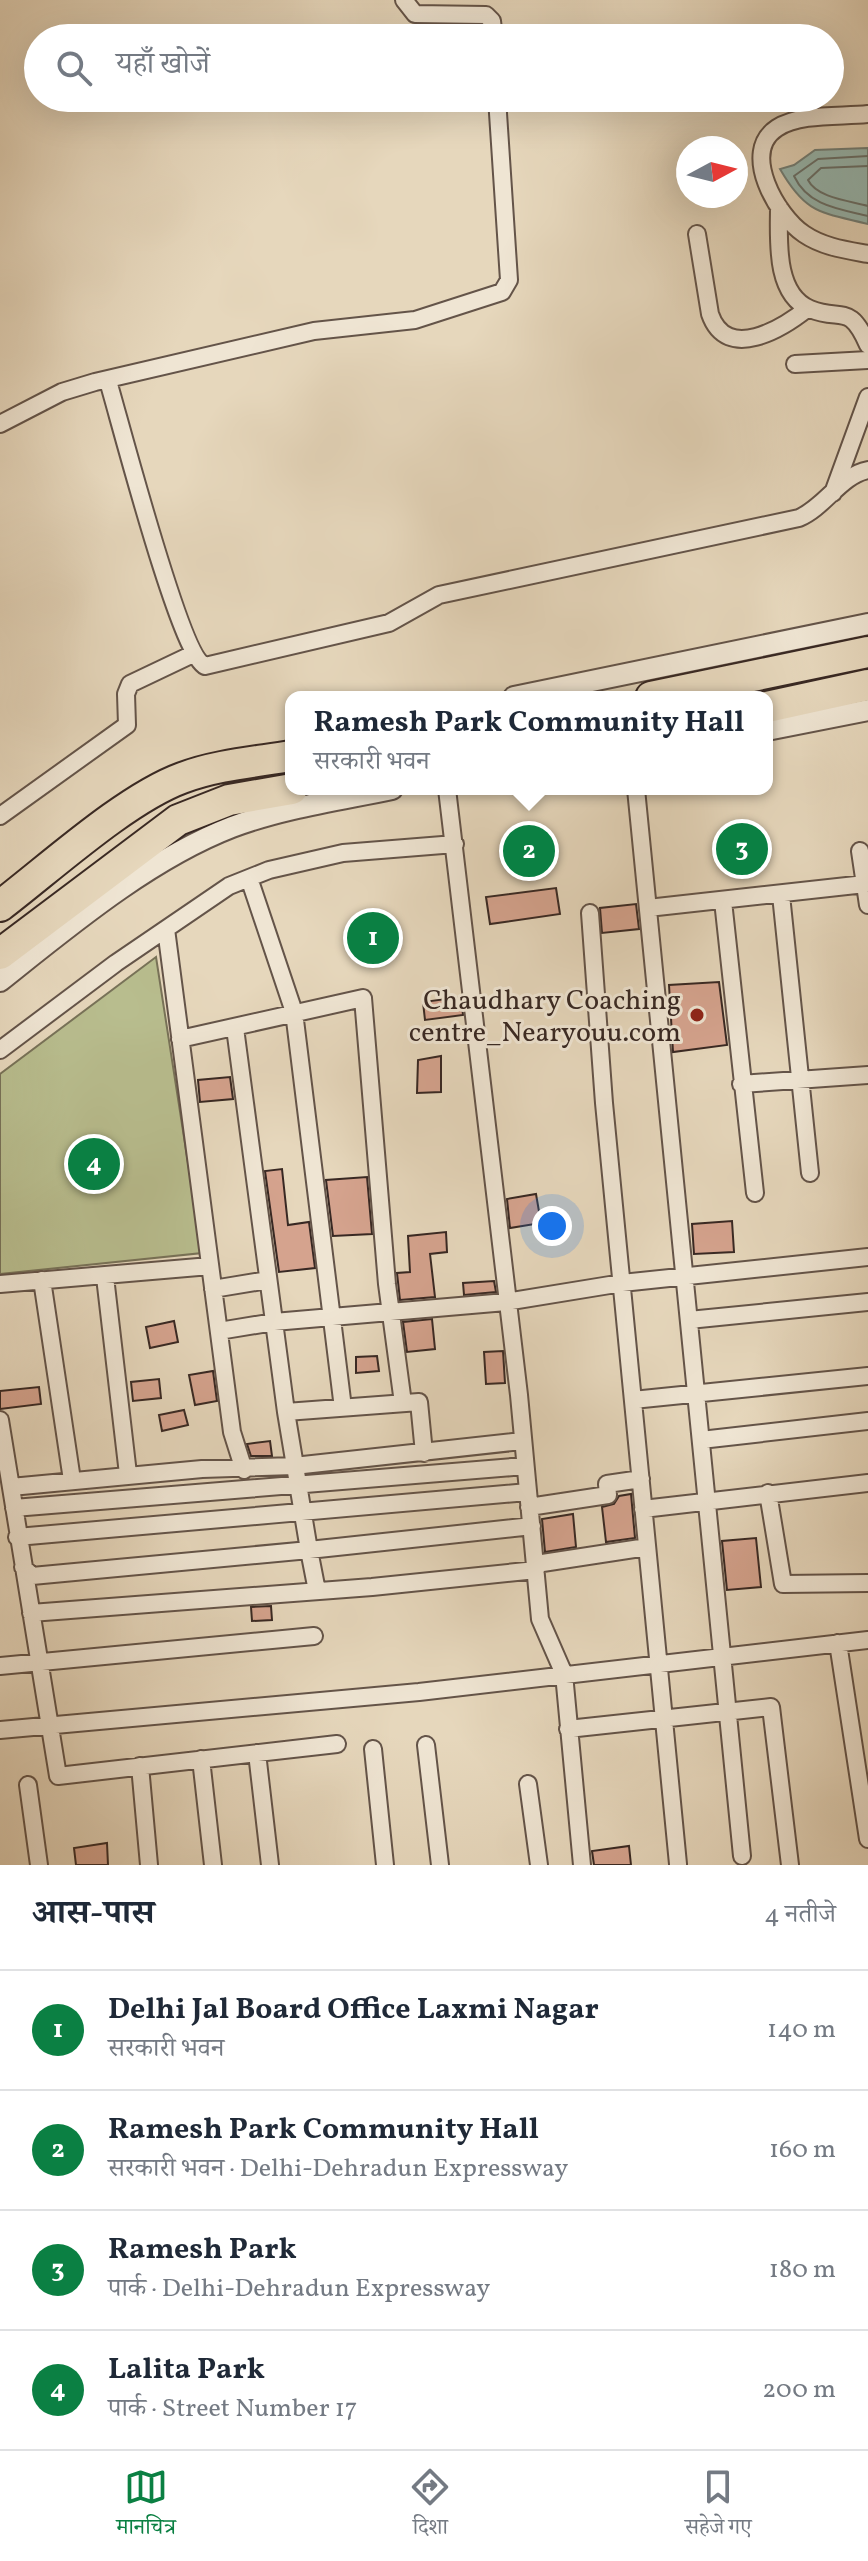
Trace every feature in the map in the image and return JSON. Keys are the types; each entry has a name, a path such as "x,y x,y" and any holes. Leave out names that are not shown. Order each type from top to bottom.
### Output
{"highway":[{"path":"687,691 868,652"},
{"path":"773,706 868,685"},
{"path":"0,906 131,805 164,785 203,772 285,757"},
{"path":"0,954 178,820 229,800 285,790"}],"street":[{"path":"404,0 415,14 486,15 492,24"},
{"path":"0,424 62,392 314,331 415,320 506,289 509,280 498,112"},
{"path":"868,114 783,125 767,137 763,167 779,207 780,259 796,299 808,308 846,315 862,331 868,345"},
{"path":"779,207 805,235 824,244 868,254"},
{"path":"697,234 710,314 714,324 724,333 742,338 764,337 808,308"},
{"path":"795,364 868,360"},
{"path":"108,381 173,601 193,654 202,665 209,666 376,627 439,595 799,518 820,508 850,478 868,470"},
{"path":"832,496 868,397"},
{"path":"543,691 868,624"},
{"path":"0,816 127,725 126,694 133,682 193,654"},
{"path":"773,729 868,710"},
{"path":"0,981 60,933 179,851 235,826 367,795"},
{"path":"448,795 540,1619 564,1674 582,1865"},
{"path":"637,795 742,1856"},
{"path":"0,1050 229,886 343,853 455,844"},
{"path":"860,851 868,905"},
{"path":"249,878 294,1012 343,1408"},
{"path":"648,908 865,884"},
{"path":"781,895 810,1173"},
{"path":"723,901 755,1193"},
{"path":"590,913 678,1864"},
{"path":"166,929 232,1432 244,1470"},
{"path":"180,1039 363,998 390,1311 403,1403"},
{"path":"235,1028 286,1412 317,1591"},
{"path":"741,1084 868,1075"},
{"path":"219,1331 274,1322 506,1302 622,1283 868,1257"},
{"path":"0,1284 210,1266"},
{"path":"105,1277 128,1474"},
{"path":"42,1280 72,1480"},
{"path":"213,1289 268,1280"},
{"path":"689,1320 868,1302"},
{"path":"633,1400 868,1376"},
{"path":"286,1412 419,1402 424,1453"},
{"path":"0,1420 58,1776 337,1744"},
{"path":"701,1440 868,1421"},
{"path":"11,1487 128,1474 294,1466 522,1441"},
{"path":"14,1508 525,1466"},
{"path":"17,1537 303,1512 608,1495 607,1484 641,1479"},
{"path":"643,1509 707,1499 868,1483"},
{"path":"768,1493 783,1584 868,1583"},
{"path":"23,1567 32,1576 532,1526"},
{"path":"31,1613 317,1591 536,1567 647,1547"},
{"path":"0,1666 314,1636"},
{"path":"0,1730 419,1692 868,1640"},
{"path":"838,1643 868,1839"},
{"path":"568,1729 771,1707 790,1865"},
{"path":"426,1745 440,1865"},
{"path":"373,1749 385,1865"},
{"path":"257,1753 270,1865"},
{"path":"201,1759 213,1865"},
{"path":"140,1766 149,1865"},
{"path":"528,1784 539,1865"},
{"path":"28,1785 39,1865"}],"green space":[{"path":"156,957 202,1253 0,1274 0,1074"}],"water":[{"path":"868,148 868,224 816,209 798,195 780,169 794,165 815,150"}],"building":[{"path":"556,888 560,914 490,924 486,897"},
{"path":"636,904 639,929 602,933 600,908"},
{"name":"Chaudhary Coaching centre_Nearyouu.com","path":"719,982 727,1045 673,1052 669,985"},
{"path":"461,997 463,1015 425,1020 423,1002"},
{"path":"441,1056 441,1092 417,1093 418,1060"},
{"path":"230,1077 233,1099 200,1102 198,1080"},
{"path":"282,1169 288,1225 309,1222 315,1268 279,1272 265,1171"},
{"path":"367,1177 372,1234 333,1236 326,1180"},
{"path":"536,1194 541,1223 510,1228 507,1199"},
{"path":"732,1221 734,1252 694,1254 692,1224"},
{"path":"446,1232 447,1252 430,1254 435,1297 400,1300 397,1273 410,1272 408,1236"},
{"path":"494,1281 496,1292 464,1295 463,1283"},
{"path":"432,1319 435,1349 407,1352 403,1322"},
{"path":"174,1321 178,1342 150,1348 146,1327"},
{"path":"503,1351 505,1383 486,1384 484,1352"},
{"path":"377,1356 379,1371 356,1373 356,1357"},
{"path":"213,1371 217,1401 195,1405 189,1375"},
{"path":"159,1379 161,1398 133,1401 131,1382"},
{"path":"39,1387 41,1404 0,1409 0,1391"},
{"path":"184,1410 188,1425 162,1431 159,1415"},
{"path":"270,1441 272,1456 251,1456 247,1444"},
{"path":"631,1494 635,1538 606,1542 602,1507 614,1504 619,1496"},
{"path":"573,1514 576,1547 545,1552 542,1519"},
{"path":"756,1538 761,1587 727,1590 722,1541"},
{"path":"271,1606 272,1620 252,1621 251,1607"},
{"path":"107,1843 108,1865 76,1865 74,1848"},
{"path":"629,1846 631,1865 594,1865 592,1851"}],"place":[{"name":"Ramesh Park","path":"742,849"},
{"name":"Ramesh Park Community Hall","path":"529,851"},
{"name":"Delhi Jal Board Office Laxmi Nagar","path":"373,938"},
{"name":"Chaudhary Coaching centre_Nearyouu.com","path":"697,1015"},
{"name":"Lalita Park","path":"94,1164"}]}
